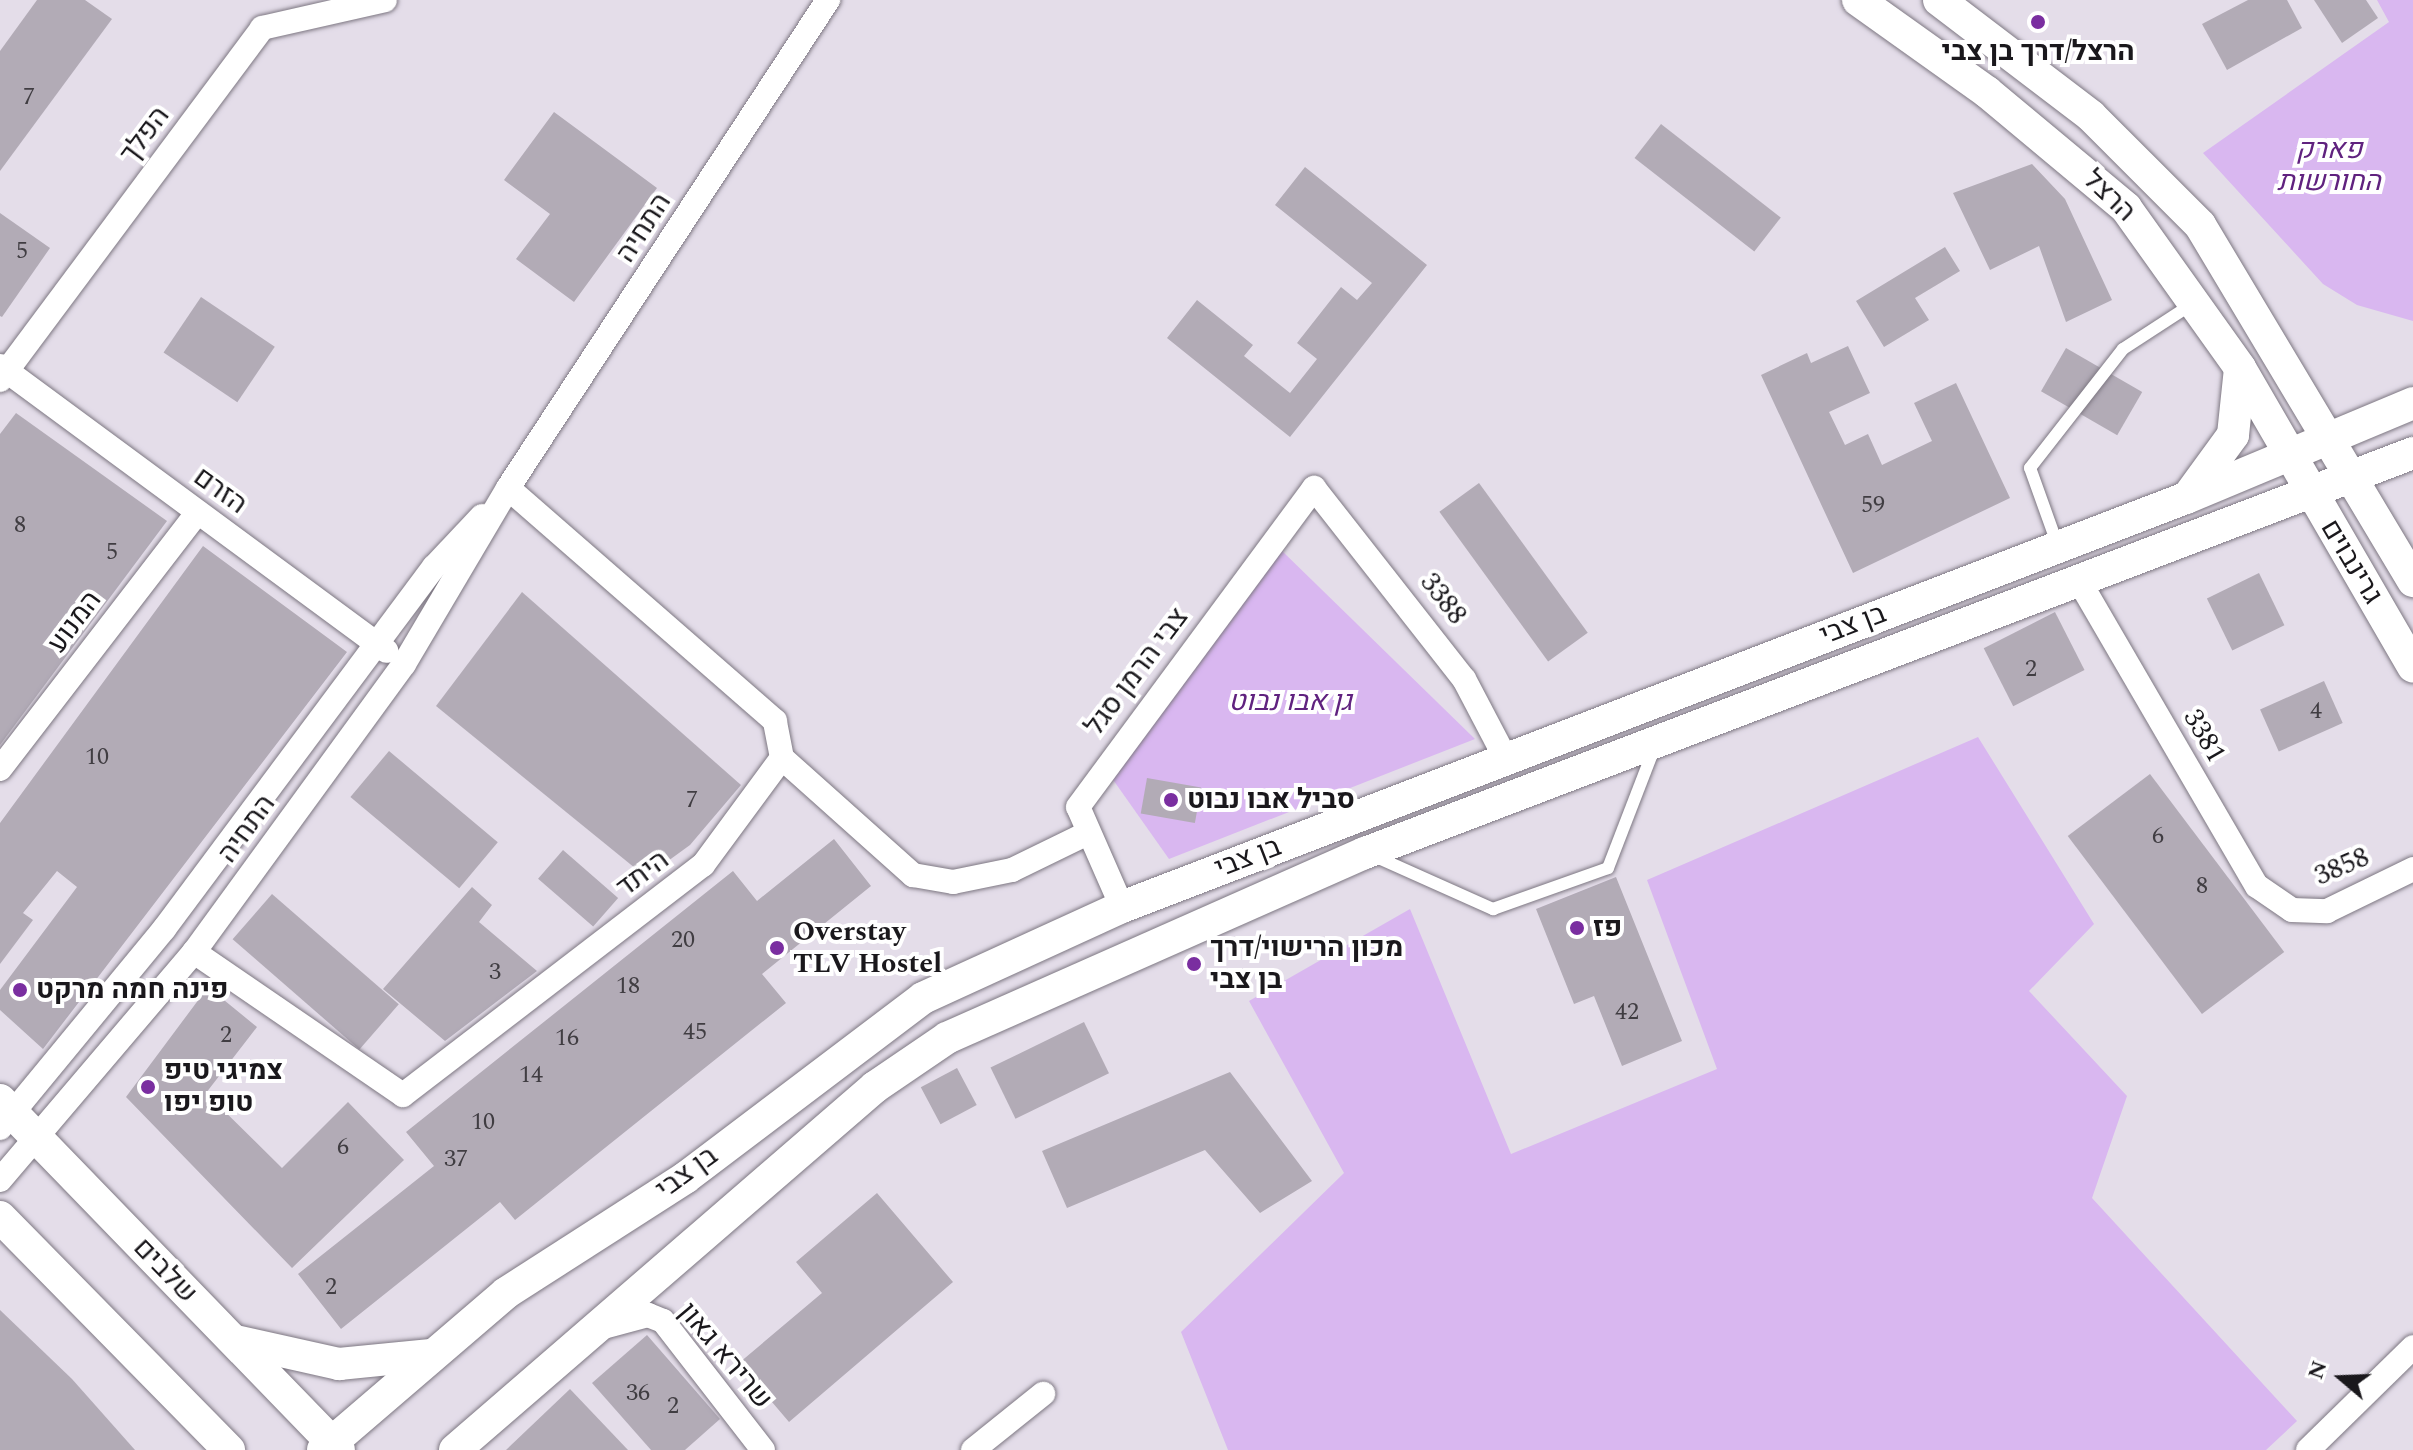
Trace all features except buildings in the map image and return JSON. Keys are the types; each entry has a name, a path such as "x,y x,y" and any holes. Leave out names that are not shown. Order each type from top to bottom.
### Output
{"main road":[{"name":"הרצל","path":"1858,0 1987,92 2126,208 2240,368 2291,456"},
{"name":"הרצל","path":"1939,0 2067,96 2164,185 2254,305 2333,440"},
{"path":"2186,498 2233,435 2240,368"},
{"name":"בן צבי","path":"331,1447 429,1355 506,1293 685,1178 923,998 1122,907 2186,498 2333,440 2413,403"},
{"name":"גרינבוים","path":"2333,440 2413,581"},
{"name":"בן צבי","path":"463,1445 587,1331 875,1087 947,1038 1365,853 2413,453"},
{"name":"גרינבוים","path":"2291,456 2413,667"},
{"name":"שלבים","path":"5,1113 39,1138 331,1447"},
{"path":"0,1217 191,1415 229,1450"},
{"path":"231,1340 339,1364 429,1355"},
{"path":"191,1415 204,1450"}],"street":[{"name":"הפלך","path":"2,372 262,28 385,0"},
{"name":"התחיה","path":"0,1180 39,1138 194,952 404,664 508,488 817,11 828,0"},
{"name":"הזרם","path":"2,372 404,664"},
{"name":"התחיה","path":"5,1113 164,929 375,643 508,488"},
{"path":"508,488 775,721 782,758 913,875 953,882 1012,870 1088,833"},
{"name":"3388","path":"1314,488 1456,666 1498,733 1506,759"},
{"name":"צבי הרמן סגל","path":"1122,907 1078,807 1103,767 1314,488"},
{"name":"המנוע","path":"0,769 198,512"},
{"name":"3381","path":"2078,579 2257,886 2292,910"},
{"name":"היתד","path":"194,952 403,1095 703,865 782,758"},
{"name":"3858","path":"2292,910 2327,911 2413,869"},
{"name":"שרירא גאון","path":"587,1331 648,1315 663,1321 763,1450"},
{"path":"2308,1450 2413,1347"},
{"path":"973,1450 1043,1394"}],"lane":[{"path":"2058,546 2030,468 2123,349 2195,302"},
{"path":"1365,853 1493,909 1608,868 1656,743"}],"green space":[{"name":"פארק החורשות","path":"2377,0 2413,0 2413,321 2357,305 2323,284 2203,153 2389,22"},
{"name":"גן אבו נבוט","path":"1278,547 1475,739 1169,859 1109,774"},
{"path":"1978,737 2094,924 2029,991 2127,1096 2092,1198 2297,1421 2266,1450 1228,1450 1181,1332 1344,1173 1249,1001 1410,909 1511,1154 1717,1069 1647,880"}],"place":[{"name":"הרצל/דרך בן צבי","path":"2038,22"},
{"name":"סביל אבו נבוט","path":"1171,800"},
{"name":"פז","path":"1577,928"},
{"name":"Overstay TLV Hostel","path":"777,948"},
{"name":"מכון הרישוי/דרך בן צבי","path":"1194,964"},
{"name":"פינה חמה מרקט","path":"20,990"},
{"name":"צמיגי טיפ טופ יפו","path":"148,1087"}]}
